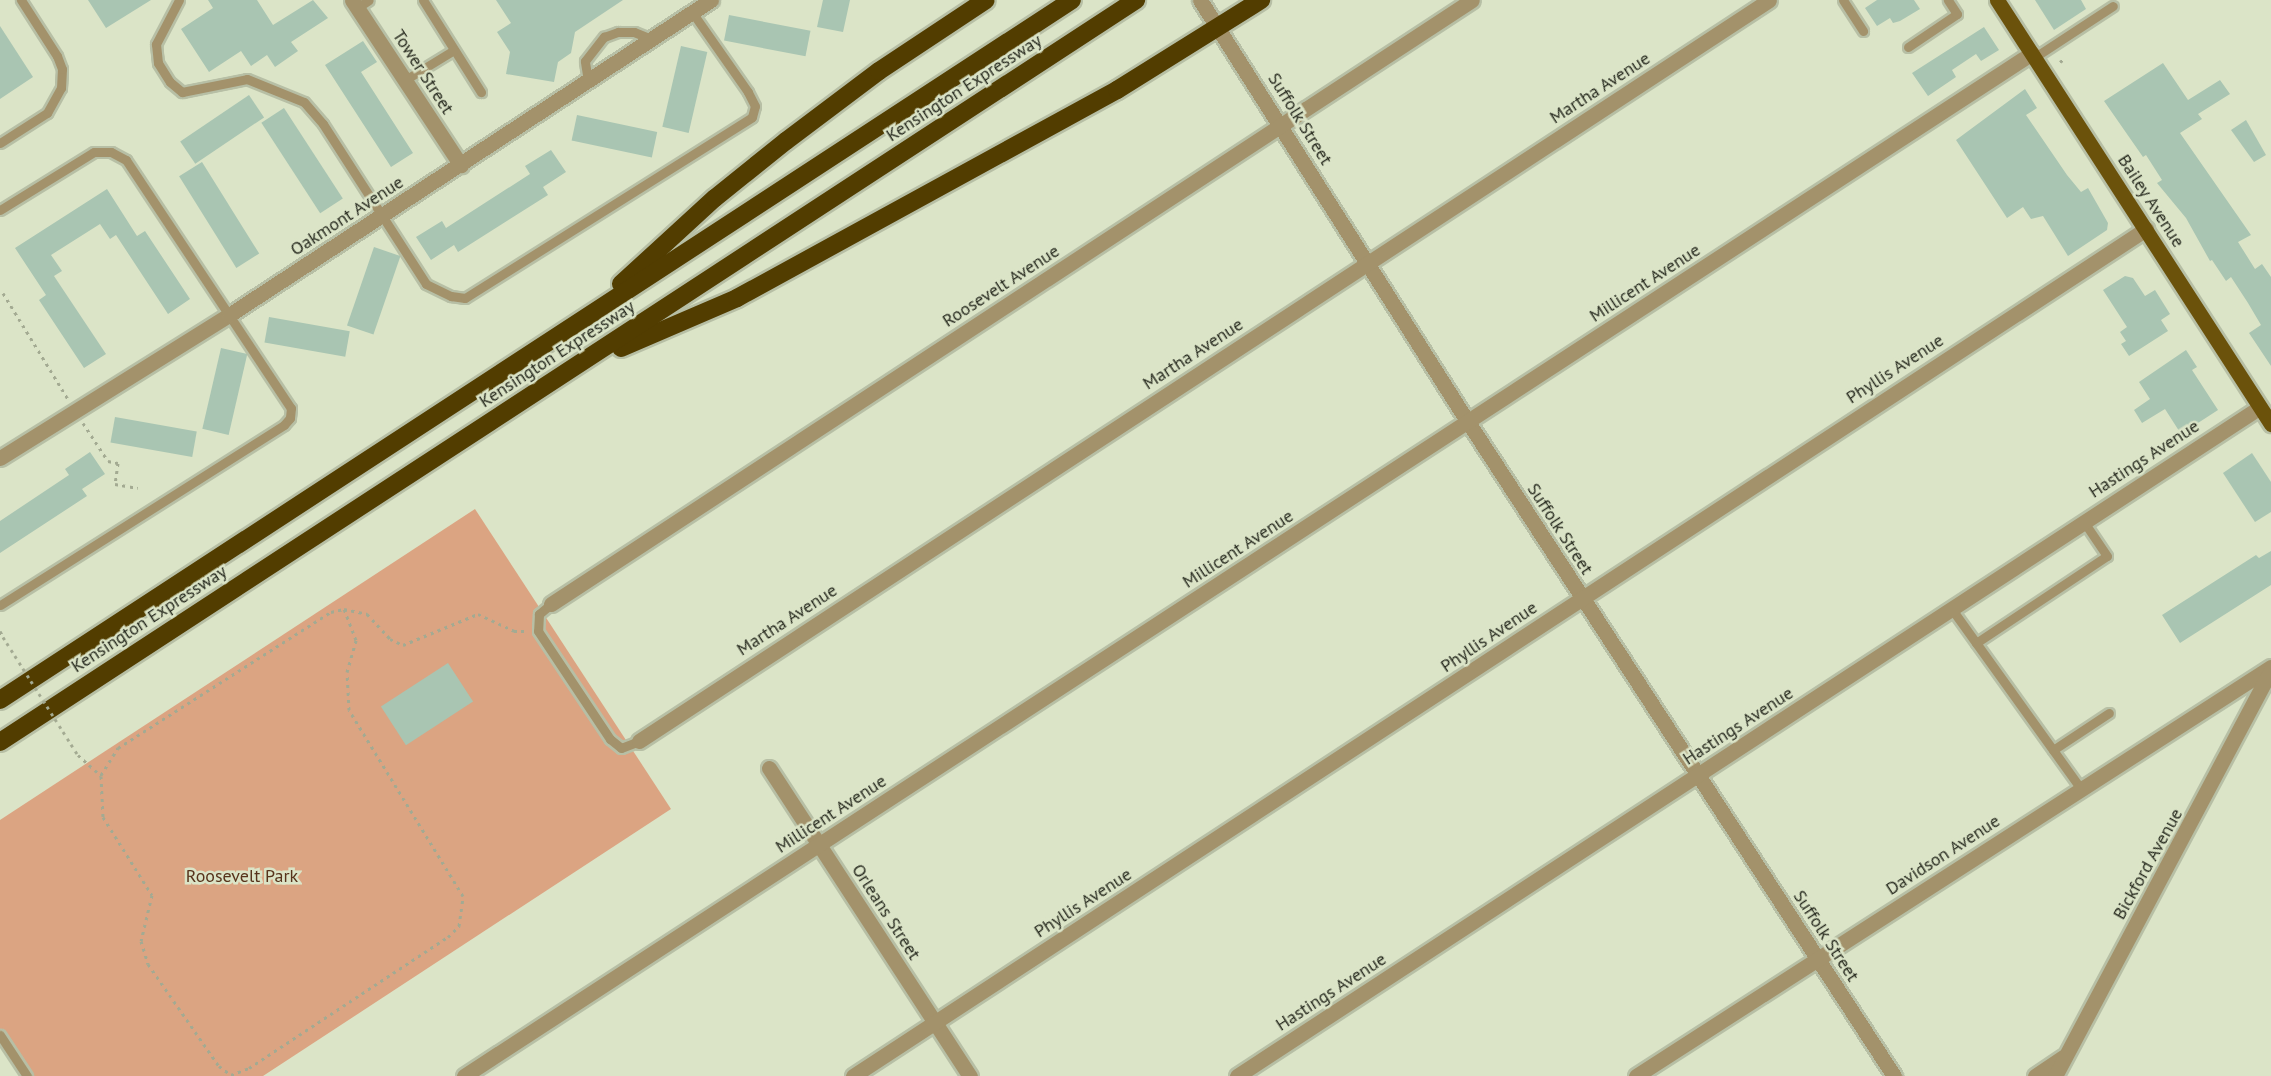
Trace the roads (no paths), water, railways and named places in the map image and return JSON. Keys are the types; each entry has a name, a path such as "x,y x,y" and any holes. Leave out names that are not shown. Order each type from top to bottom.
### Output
{"highway":[{"path":"584,319 758,162 860,85 986,0"},
{"name":"Kensington Expressway","path":"0,700 1072,0"},
{"name":"Kensington Expressway","path":"0,742 1136,0"},
{"path":"575,368 736,298 1117,90 1261,0"}],"main road":[{"name":"Bailey Avenue","path":"1997,0 2271,424"}],"street":[{"name":"Oakmont Avenue","path":"0,458 229,315 711,0"},
{"name":"Suffolk Street","path":"1200,0 1282,125 1366,263 1582,599 1894,1076"},
{"name":"Roosevelt Avenue","path":"551,604 1472,0"},
{"name":"Martha Avenue","path":"639,741 1769,0"},
{"name":"Tower Street","path":"360,2 405,80 461,165"},
{"name":"Millicent Avenue","path":"464,1076 2033,55"},
{"name":"Phyllis Avenue","path":"853,1076 2146,229"},
{"name":"Hastings Avenue","path":"1237,1076 2260,407"},
{"name":"Davidson Avenue","path":"1635,1076 2271,668"},
{"name":"Bickford Avenue","path":"2055,1076 2271,668"},
{"name":"Orleans Street","path":"770,768 970,1076"},
{"path":"2035,1076 2065,1056"}],"lane":[{"path":"0,143 47,113 61,88 62,69 57,56 21,0"},
{"path":"179,0 156,44 158,63 170,82 182,92 247,79 304,102 323,124 426,284 451,296 465,298 637,193 752,117 754,106 748,92 692,12"},
{"path":"423,0 481,92"},
{"path":"1843,0 1863,31"},
{"path":"1908,47 1957,14 1948,0"},
{"path":"2033,55 2113,6"},
{"path":"588,81 585,61 604,38 618,32 634,32 651,39"},
{"path":"405,80 454,50"},
{"path":"0,210 94,152 111,152 126,160 291,408 290,418 0,605"},
{"path":"1976,644 2107,556 2084,522"},
{"path":"551,604 539,614 538,631 610,739 621,748 639,741"},
{"path":"1952,608 2081,789"},
{"path":"2053,750 2109,713"},
{"path":"0,1035 27,1076"}],"park label":[{"name":"Roosevelt Park","path":"242,876"}]}
